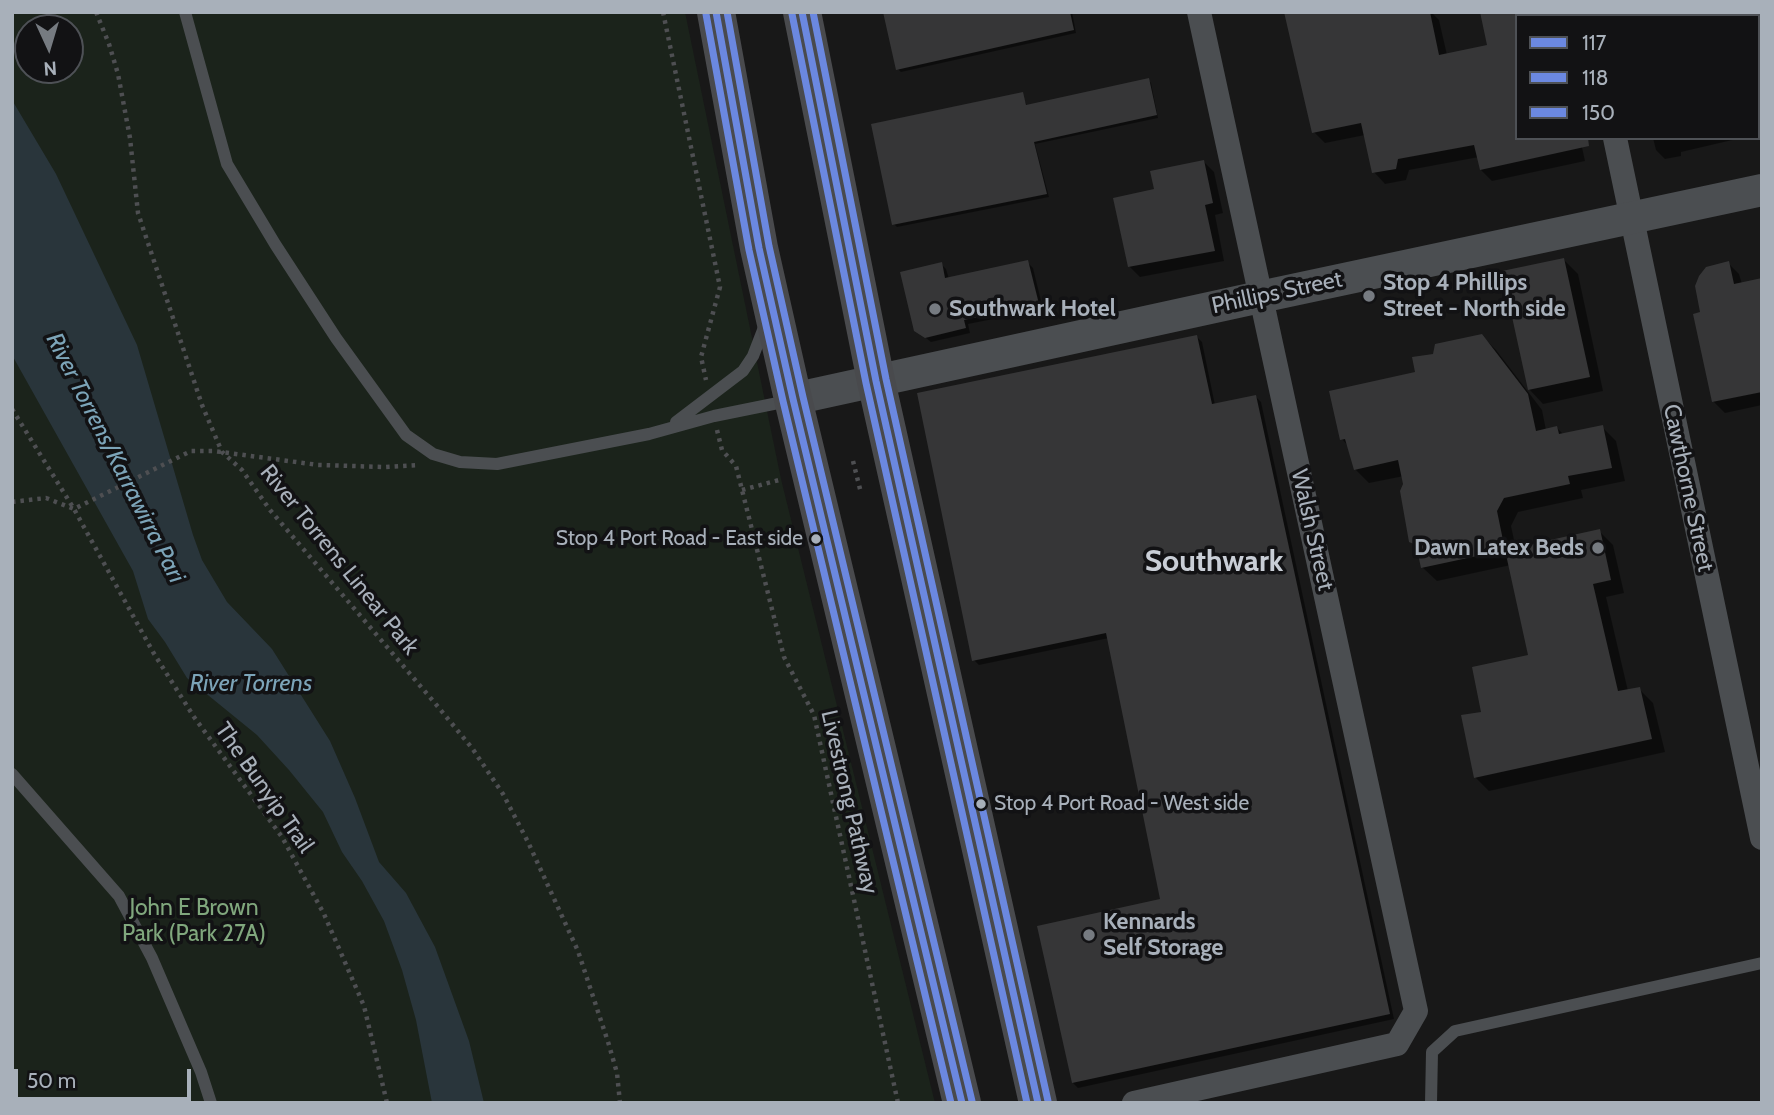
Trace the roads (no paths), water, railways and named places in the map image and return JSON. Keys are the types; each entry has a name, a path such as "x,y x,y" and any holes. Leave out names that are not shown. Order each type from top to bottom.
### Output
{"highway":[{"path":"716,12 772,305 793,399 962,1103"},
{"path":"802,12 876,381 1038,1103"}],"street":[{"name":"Walsh Street","path":"1134,1103 1397,1044 1416,1011 1199,12"},
{"name":"Cawthorne Street","path":"1615,140 1762,838"},
{"name":"Phillips Street","path":"793,399 1762,190"}],"lane":[{"path":"185,12 227,164 336,338 406,435 433,454 460,462 498,464 636,436 793,399"},
{"path":"636,436 676,422 741,374 753,356 772,305"},
{"path":"12,774 119,896 152,958 211,1103"},
{"path":"1431,1103 1432,1052 1455,1031 1762,963"}],"water":[{"path":"12,100 56,174 137,345 202,560 227,602 272,649 330,741 379,862 406,893 435,947 469,1041 484,1103 432,1103 416,1020 402,970 384,921 362,881 342,852 323,812 289,770 257,735 187,678 148,619 133,571 12,355"}],"place":[{"name":"Stop 4 Phillips Street - North side","path":"1369,296"},
{"name":"Southwark Hotel","path":"935,309"},
{"name":"Stop 4 Port Road - East side","path":"816,539"},
{"name":"Dawn Latex Beds","path":"1598,548"},
{"name":"Stop 4 Port Road - West side","path":"981,804"},
{"name":"Kennards Self Storage","path":"1089,935"}],"district":[{"name":"Southwark","path":"1214,562"}],"water label":[{"name":"River Torrens/Karrawirra Pari","path":"115,458"},
{"name":"River Torrens","path":"251,684"}],"park label":[{"name":"John E Brown Park (Park 27A)","path":"194,921"}]}
